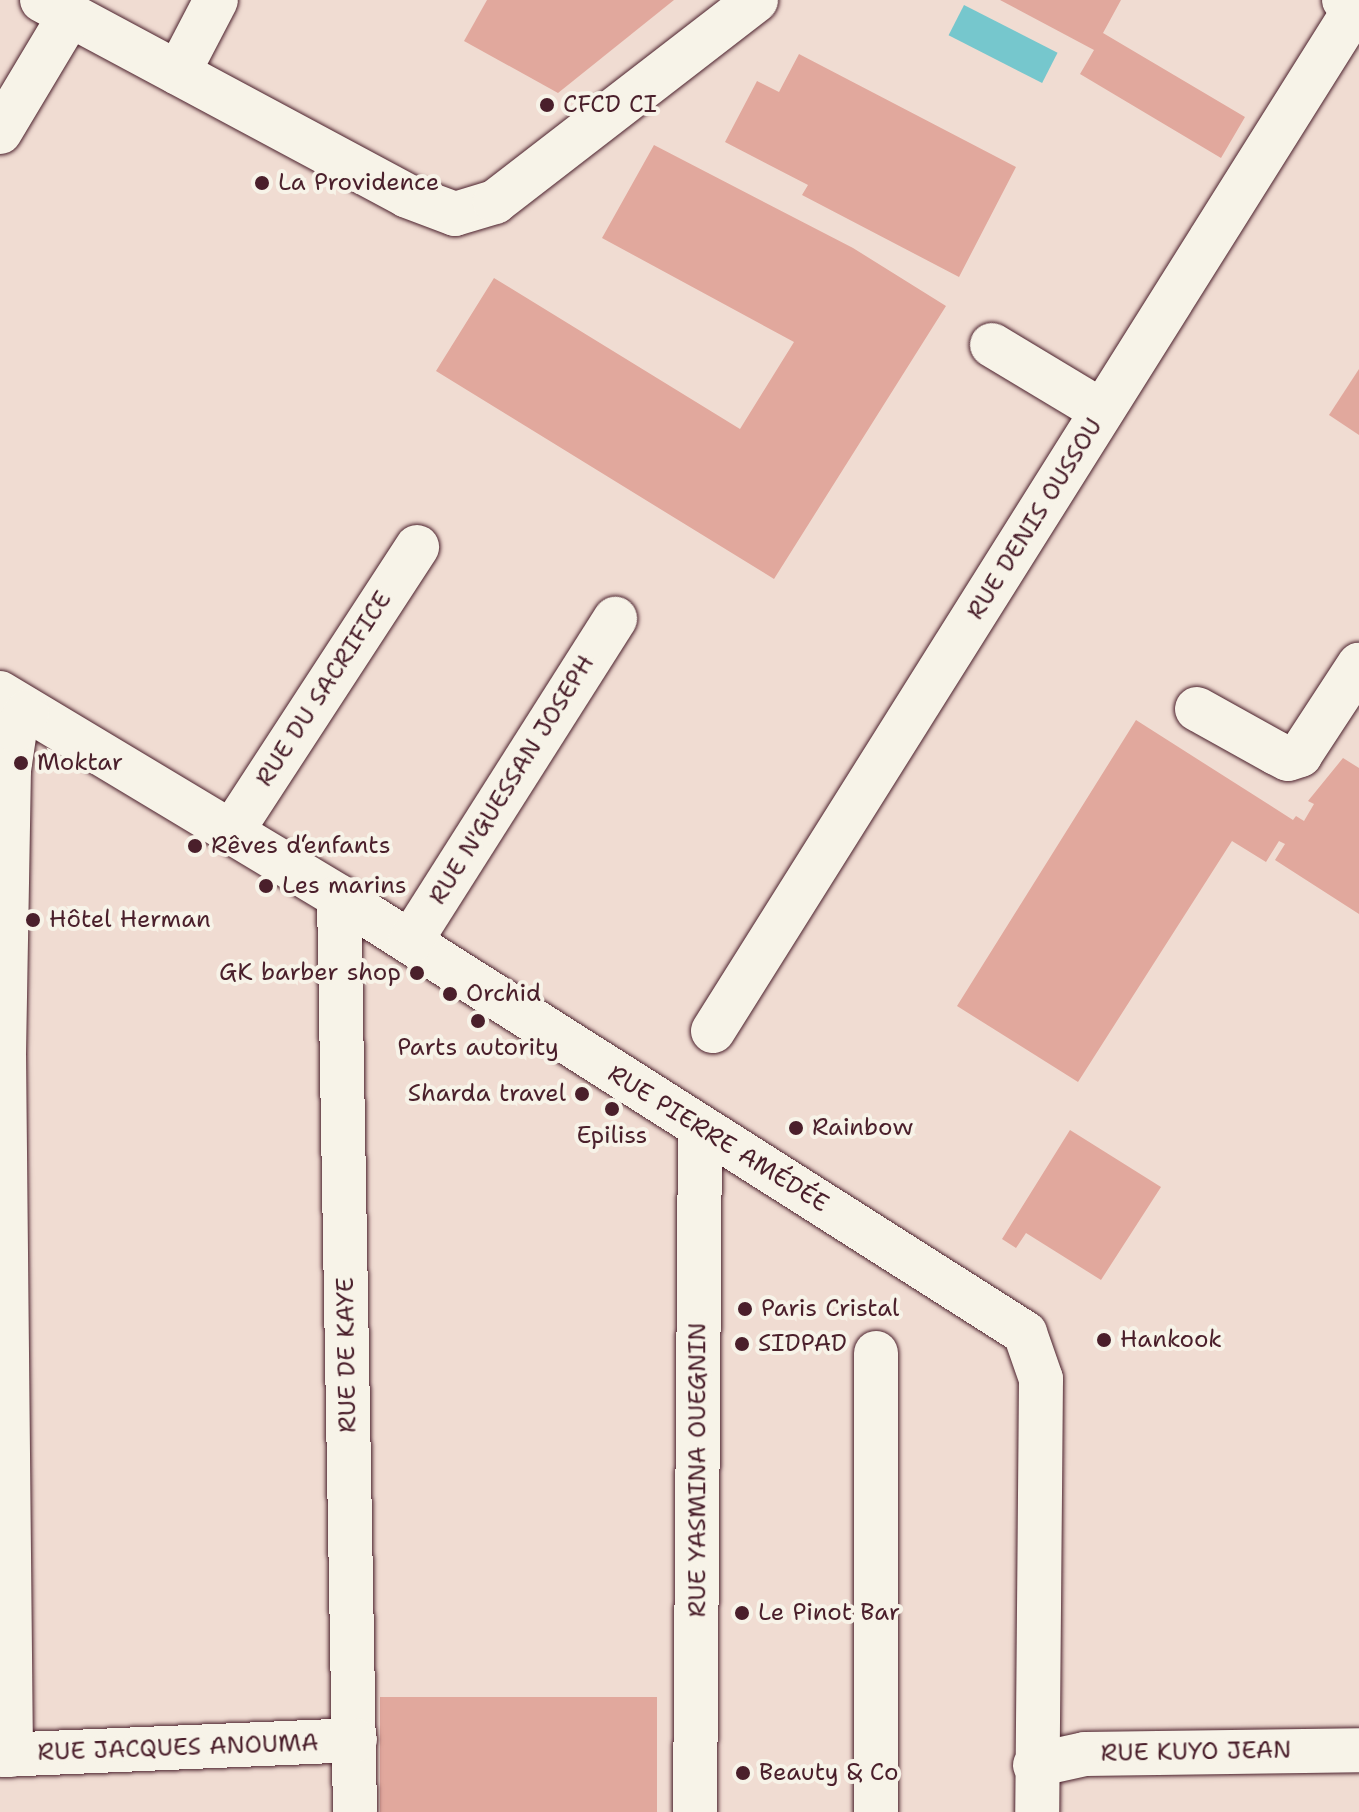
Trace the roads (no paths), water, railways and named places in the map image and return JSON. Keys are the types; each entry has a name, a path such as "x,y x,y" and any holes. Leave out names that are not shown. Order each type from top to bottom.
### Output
{"street":[{"path":"178,73 216,0"},
{"path":"0,132 56,8 407,196 455,214 495,202 756,0"},
{"name":"RUE DENIS OUSSOU","path":"713,1031 1353,5"},
{"path":"992,345 1102,411"},
{"name":"RUE DU SACRIFICE","path":"232,831 417,547"},
{"name":"RUE N'GUESSAN JOSEPH","path":"410,942 615,619"},
{"path":"1197,709 1288,759 1300,755 1359,665"},
{"path":"5,1755 2,1055 11,716"},
{"name":"RUE PIERRE AMÉDÉE","path":"11,716 232,831 1015,1325 1033,1347 1041,1379 1035,1765 1037,1812"},
{"name":"RUE DE KAYE","path":"339,897 355,1812"},
{"name":"RUE YASMINA OUEGNIN","path":"695,1812 700,1129"},
{"path":"876,1353 876,1812"},
{"name":"RUE JACQUES ANOUMA","path":"5,1755 355,1740"},
{"name":"RUE KUYO JEAN","path":"1035,1765 1085,1754 1359,1750"}],"water":[{"path":"964,5 1058,53 1042,83 949,35"}],"place":[{"name":"CFCD CI","path":"547,105"},
{"name":"La Providence","path":"262,183"},
{"name":"Moktar","path":"21,763"},
{"name":"Rêves d‘enfants","path":"195,846"},
{"name":"Les marins","path":"266,886"},
{"name":"Hôtel Herman","path":"33,920"},
{"name":"GK barber shop","path":"417,973"},
{"name":"Orchid","path":"450,994"},
{"name":"Parts autority","path":"478,1021"},
{"name":"Sharda travel","path":"582,1094"},
{"name":"Epiliss","path":"612,1109"},
{"name":"Rainbow","path":"796,1128"},
{"name":"Paris Cristal","path":"745,1309"},
{"name":"Hankook","path":"1104,1340"},
{"name":"SIDPAD","path":"742,1344"},
{"name":"Le Pinot Bar","path":"742,1613"},
{"name":"Beauty & Co","path":"743,1773"}]}
